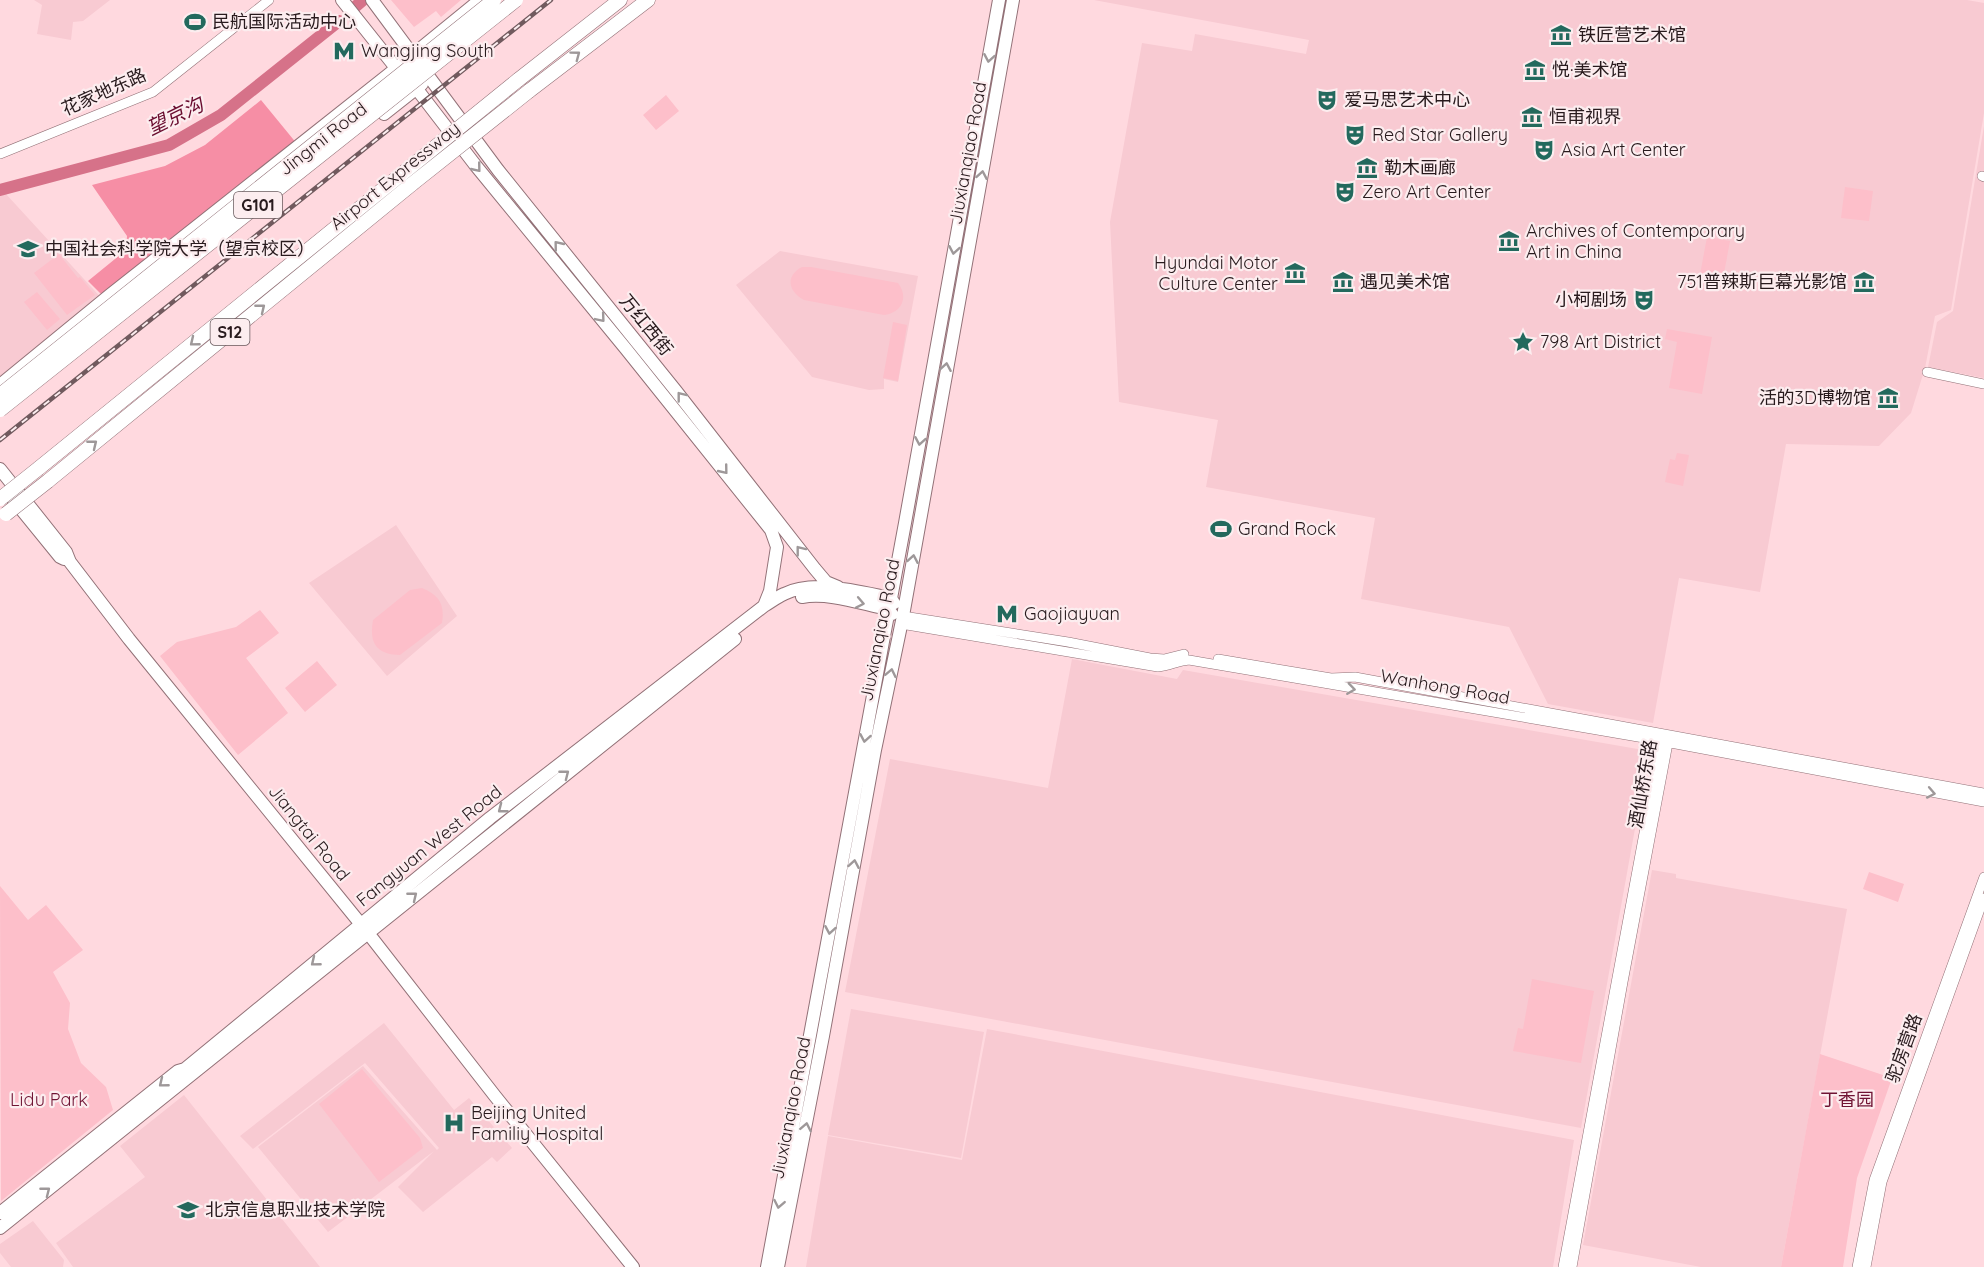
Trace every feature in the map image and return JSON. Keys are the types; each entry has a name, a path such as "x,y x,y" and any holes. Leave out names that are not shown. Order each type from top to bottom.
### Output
{"highway":[{"name":"G101","path":"0,395 492,3 516,0"},
{"path":"492,3 527,0"},
{"name":"Airport Expressway","path":"3,517 407,179 518,80 620,0"},
{"name":"Airport Expressway","path":"0,499 407,179 529,91 648,0"},
{"name":"G101","path":"0,410 492,3"}],"main road":[{"name":"万红西街","path":"342,0 396,68 416,88 476,166 771,530 777,547 770,591 764,606"},
{"name":"万红西街","path":"372,0 498,170 676,391 814,569 826,582 842,589"},
{"name":"Jingmi Road","path":"0,417 527,0"},
{"name":"Jiuxianqiao Road","path":"767,1267 999,0"},
{"name":"Jiuxianqiao Road","path":"778,1267 824,1036 875,750 902,620 1013,0"},
{"name":"Jingmi Road","path":"0,386 110,295 413,54 492,3"},
{"path":"381,48 389,48 394,44 398,34"},
{"name":"Jiangtai Road","path":"0,470 66,552 70,562 192,718 364,929 633,1267"},
{"name":"Jiangtai Road","path":"0,482 60,557 70,562"},
{"name":"Fangyuan West Road","path":"0,1228 364,929 490,818 764,606 786,593 812,587 842,589 889,603"},
{"name":"Fangyuan West Road","path":"0,1214 178,1071 185,1069 498,828 770,612 791,599 812,595 889,603"},
{"path":"889,603 902,620"}],"street":[{"name":"花家地东路","path":"0,154 153,92 269,0"},
{"path":"1927,372 1984,384"},
{"name":"Wanhong Road","path":"902,620 1158,667 1189,660 1984,793"},
{"name":"Wanhong Road","path":"1666,740 1984,802"},
{"name":"酒仙桥东路","path":"1563,1267 1666,740"},
{"name":"酒仙桥东路","path":"1572,1267 1666,740"},
{"name":"驼房营路","path":"1857,1267 1874,1180 1984,877"},
{"name":"驼房营路","path":"1866,1267 1882,1182 1984,898"}],"shaded area":[{"path":"34,0 110,0 83,21 73,22 71,40 37,34 42,5"},
{"name":"798 Art District","path":"1094,0 1967,0 1984,3 1984,113 1951,310 1935,316 1925,368 1911,413 1879,446 1786,444 1760,592 1679,578 1653,723 1548,704 1509,627 1361,599 1375,518 1206,487 1218,420 1119,402 1110,222 1142,43 1192,51 1195,34 1306,54 1309,40"},
{"path":"261,100 302,150 108,301 88,281 126,250 127,236 92,185 165,166 205,145"},
{"path":"1984,126 1984,378 1928,367 1937,322 1953,311"},
{"name":"中国社会科学院大学（望京校区）","path":"6,194 105,302 0,388 0,196"},
{"path":"780,251 918,276 898,382 884,379 884,389 869,390 812,377 736,285"},
{"path":"396,525 457,616 387,676 309,583"},
{"path":"1072,659 1177,679 1183,670 1649,751 1581,1128 845,992 890,759 1048,788"},
{"path":"1652,870 1676,874 1676,878 1847,909 1781,1267 1701,1267 1583,1245"},
{"path":"851,1009 984,1032 961,1158 828,1135"},
{"path":"384,1023 454,1110 469,1098 512,1148 497,1162 492,1157 423,1212 398,1187 434,1151 328,1232 258,1147 363,1066 437,1150 439,1148 365,1063 253,1149 240,1136"},
{"path":"987,1029 1574,1140 1553,1267 806,1267 828,1136 962,1160"},
{"name":"北京信息职业技术学院","path":"184,1095 320,1267 73,1267 56,1243 145,1177 120,1146"},
{"path":"33,1221 64,1260 63,1267 11,1267 0,1253 0,1244"}],"green space":[{"path":"391,0 461,0 441,17 436,11 414,27"},
{"path":"666,95 679,111 656,130 643,115"},
{"path":"1845,187 1873,191 1869,221 1841,218"},
{"path":"1707,237 1730,241 1722,284 1699,280"},
{"path":"59,254 95,295 67,315 34,273"},
{"path":"802,267 898,283 903,294 902,304 895,311 884,315 804,300 795,292 791,284 793,275"},
{"path":"37,292 60,319 47,330 24,302"},
{"path":"893,322 907,325 898,381 883,378"},
{"path":"1667,329 1712,337 1702,394 1669,388 1677,342 1665,339"},
{"path":"1677,453 1689,455 1683,486 1665,482 1670,459 1675,460"},
{"path":"422,588 437,597 443,610 442,623 400,655 380,650 373,641 373,620 410,590"},
{"path":"260,610 279,633 246,658 288,713 238,755 160,656 177,642 236,627"},
{"path":"317,661 337,685 305,712 285,688"},
{"path":"1869,872 1904,884 1898,902 1863,889"},
{"name":"Lidu Park","path":"0,886 28,920 46,905 83,950 53,972 70,1003 68,1029 81,1063 106,1087 113,1110 1,1201"},
{"path":"1532,979 1594,991 1581,1063 1513,1051 1518,1028 1523,1029"},
{"name":"丁香园","path":"1820,1054 1892,1078 1857,1178 1843,1267 1781,1267"},
{"path":"362,1069 420,1138 423,1148 379,1182 319,1104"}],"waterway":[{"name":"望京沟","path":"355,7 362,1"},
{"name":"望京沟","path":"0,190 169,145 221,115 339,21"}],"railway":[{"path":"0,440 551,0"}],"place":[{"name":"民航国际活动中心","path":"195,22"},
{"name":"铁匠营艺术馆","path":"1561,35"},
{"name":"Wangjing South","path":"344,51"},
{"name":"悦·美术馆","path":"1535,70"},
{"name":"爱马思艺术中心","path":"1327,100"},
{"name":"恒甫视界","path":"1532,117"},
{"name":"Red Star Gallery","path":"1355,135"},
{"name":"Asia Art Center","path":"1544,150"},
{"name":"勒木画廊","path":"1367,168"},
{"name":"Zero Art Center","path":"1345,192"},
{"name":"Archives of Contemporary Art in China","path":"1509,241"},
{"name":"中国社会科学院大学（望京校区）","path":"28,249"},
{"name":"Hyundai Motor Culture Center","path":"1295,273"},
{"name":"遇见美术馆","path":"1343,282"},
{"name":"751普辣斯巨幕光影馆","path":"1864,282"},
{"name":"小柯剧场","path":"1644,300"},
{"name":"798 Art District","path":"1523,342"},
{"name":"活的3D博物馆","path":"1888,398"},
{"name":"Grand Rock","path":"1221,529"},
{"name":"Gaojiayuan","path":"1007,614"},
{"name":"Beijing United Familiy Hospital","path":"454,1123"},
{"name":"北京信息职业技术学院","path":"188,1210"}]}
